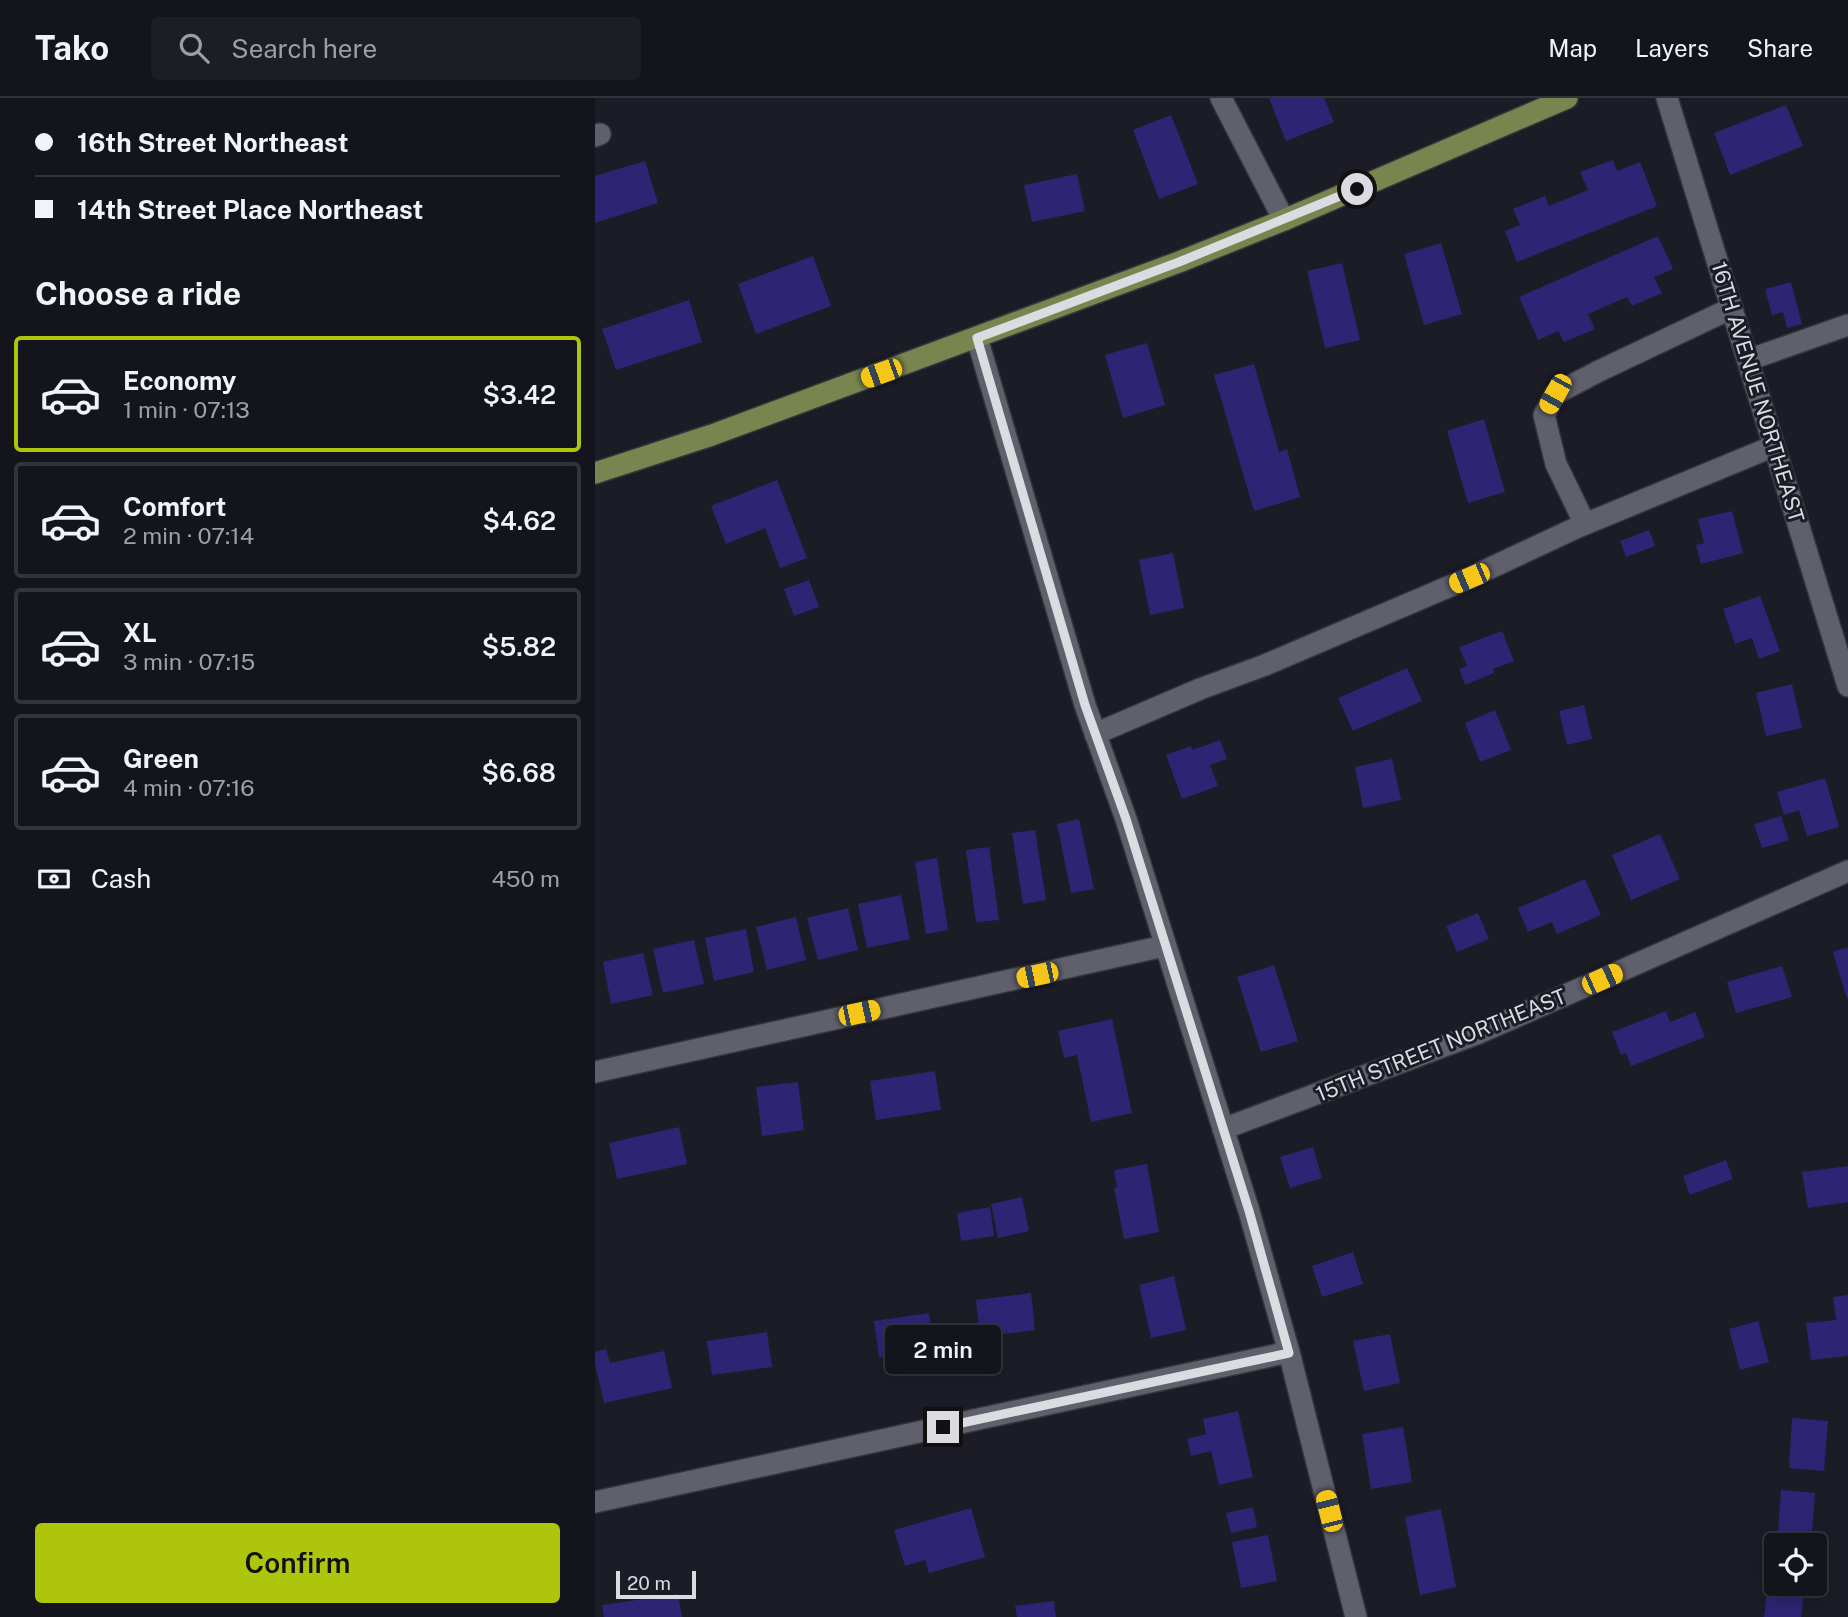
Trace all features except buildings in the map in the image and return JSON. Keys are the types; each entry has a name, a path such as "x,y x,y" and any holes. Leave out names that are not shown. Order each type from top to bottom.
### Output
{"main road":[{"path":"595,473 712,435 977,338 1284,220 1567,98"}],"street":[{"path":"1220,98 1284,220"},
{"name":"16TH AVENUE NORTHEAST","path":"1667,98 1848,686"},
{"path":"1585,524 1556,464 1543,415 1555,394 1732,307"},
{"path":"1748,360 1848,325"},
{"path":"977,338 1095,734 1126,819 1249,1211 1289,1353 1356,1617"},
{"path":"1095,734 1469,578 1585,524 1774,446"},
{"name":"15TH STREET NORTHEAST","path":"1223,1129 1479,1033 1848,871"},
{"path":"595,1072 1164,946"},
{"path":"595,1502 1289,1353"}],"route":[{"path":"943,1427 1289,1353 1249,1211 1126,819 1085,705 977,338 1179,262 1357,189"}]}
